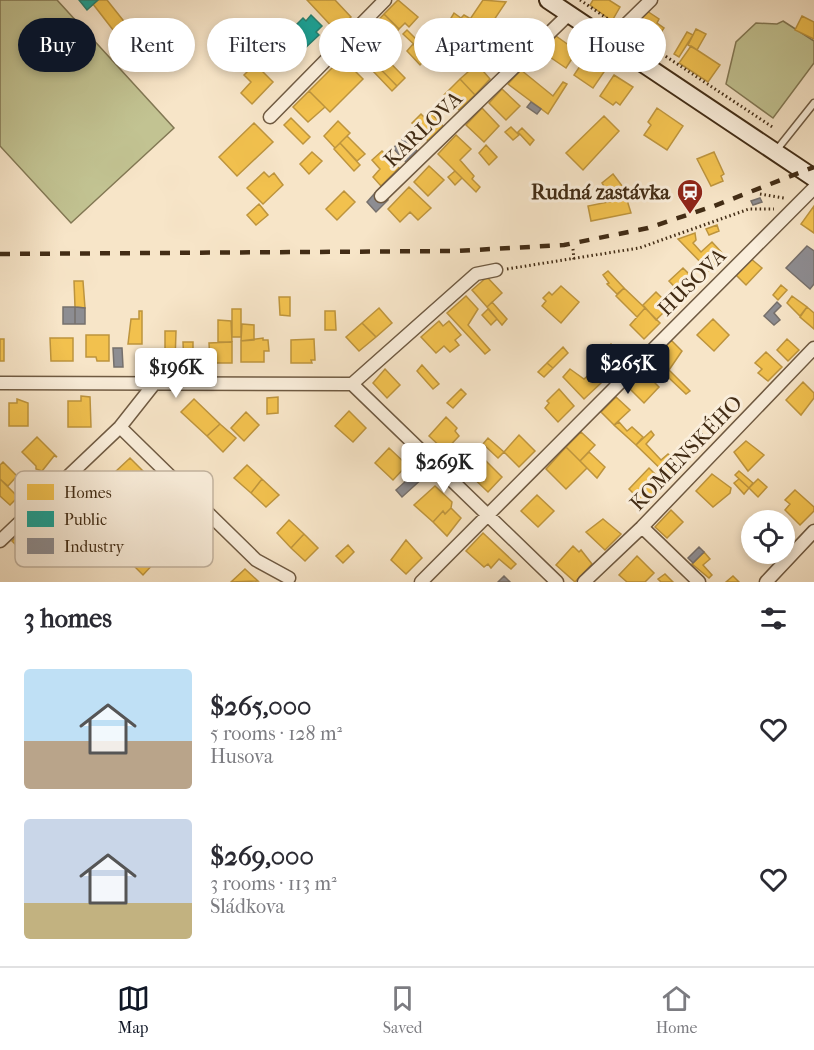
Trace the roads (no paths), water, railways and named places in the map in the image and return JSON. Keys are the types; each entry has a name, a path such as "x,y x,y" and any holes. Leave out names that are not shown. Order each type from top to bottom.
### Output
{"main road":[{"path":"548,0 575,18"},
{"path":"655,72 814,178"}],"street":[{"path":"270,117 385,0"},
{"path":"633,18 651,0"},
{"name":"KARLOVA","path":"381,196 569,14"},
{"name":"HUSOVA","path":"421,582 790,204 814,188"},
{"path":"0,383 352,384 476,274 496,270"},
{"name":"KOMENSKÉHO","path":"584,582 642,527 814,348"},
{"path":"74,471 120,427 154,384"},
{"path":"352,384 557,582"},
{"path":"120,427 165,471"},
{"path":"213,518 256,560 289,578"},
{"path":"0,541 15,527"},
{"path":"642,527 699,582"},
{"path":"766,582 814,531"}],"lane":[{"path":"775,152 814,103"}],"railway":[{"path":"0,254 456,251 564,245 648,228 714,206 814,167"}],"place":[{"name":"Rudná zastávka","path":"690,215"}]}
